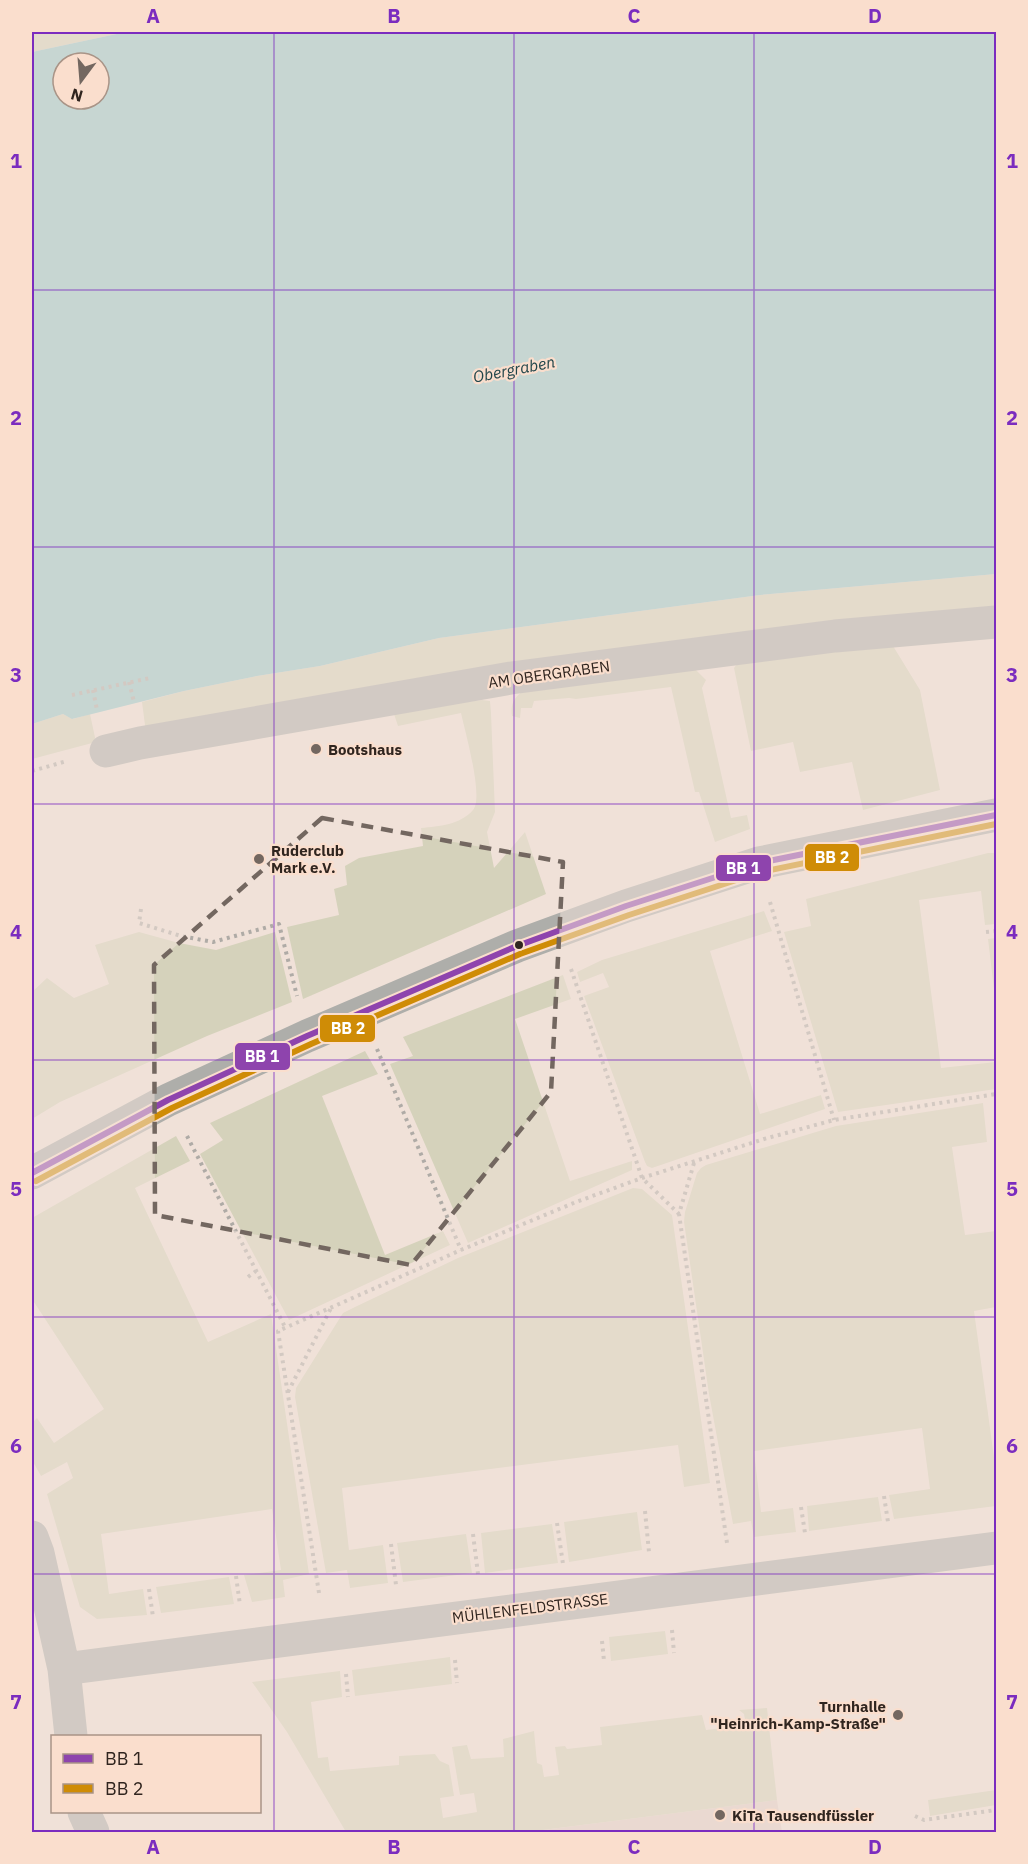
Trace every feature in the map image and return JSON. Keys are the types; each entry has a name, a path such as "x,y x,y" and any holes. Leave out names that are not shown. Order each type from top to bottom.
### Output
{"street":[{"name":"AM OBERGRABEN","path":"106,751 140,743 511,678 835,636 996,622"},
{"path":"32,1173 168,1100 517,946 626,906 759,863 996,815"},
{"path":"32,1537 38,1553 64,1668 71,1735"},
{"name":"MÜHLENFELDSTRASSE","path":"64,1668 996,1548"},
{"path":"84,1813 93,1833"}],"path":[{"path":"72,695 150,678"},
{"path":"129,682 134,704"},
{"path":"93,690 97,712"},
{"path":"759,863 787,971 834,1120"},
{"path":"141,909 139,922 181,936 213,942 279,924 296,990"},
{"path":"986,932 996,931"},
{"path":"557,932 642,1178 679,1214"},
{"path":"361,1013 461,1250"},
{"path":"325,1635 278,1331 461,1250 576,1202 642,1178 764,1139 834,1120 996,1094"},
{"path":"168,1100 285,1327"},
{"path":"398,1112 403,1110"},
{"path":"694,1163 679,1214 733,1582"},
{"path":"428,1190 435,1186"},
{"path":"209,1197 216,1192"},
{"path":"248,1277 256,1271"},
{"path":"288,1392 331,1308"},
{"path":"915,1816 924,1820 996,1810"}],"highlighted area":[{"path":"322,818 563,862 551,1092 411,1265 155,1215 154,965"}],"shaded area":[{"path":"32,32 126,32 32,52"},
{"path":"996,574 996,608 146,733 142,702 257,676 320,666 439,638 760,595"},
{"path":"890,641 920,690 940,790 863,810 852,762 800,772 793,742 751,751 734,668 739,661"},
{"path":"691,665 706,680 702,688 731,818 747,815 750,829 715,842 699,792 695,792 671,687 576,699 534,701 532,708 521,708 520,718 512,716 514,700 526,689"},
{"path":"482,700 490,701 491,713 495,812 487,832 494,868 525,832 546,894 303,999 287,927 339,915 334,889 347,885 345,866 359,858 423,846 421,828 456,822 468,815 476,803 473,764 461,713 398,726 393,711"},
{"path":"63,714 73,719 90,714 96,742 32,759 32,724"},
{"path":"994,853 996,857 996,924 985,925 981,891 919,900 941,1068 996,1062 996,1089 838,1112 784,932 811,926 806,899"},
{"path":"764,911 772,931 710,951 760,1114 821,1095 825,1109 652,1168 647,1166 584,996 609,987 603,973 580,982 577,972 602,960"},
{"path":"139,932 216,950 275,932 292,1002 207,1036 60,1102 32,1119 32,992 47,978 74,998 109,984 95,945"},
{"path":"996,938 996,1006 988,939"},
{"path":"563,975 571,999 515,1019 570,1181 632,1161 632,1170 468,1243 390,1064 413,1056 403,1037"},
{"path":"365,1051 378,1074 322,1096 385,1255 443,1231 450,1245 289,1320 200,1154 223,1140 210,1123"},
{"path":"983,1103 987,1142 952,1147 965,1235 996,1231 996,1307 974,1311 996,1472 996,1506 894,1519 889,1495 930,1489 922,1428 754,1451 761,1512 793,1508 796,1532 754,1537 751,1521 733,1524 709,1394 684,1222 697,1173 706,1165 836,1126"},
{"path":"176,1136 190,1161 135,1188 208,1342 271,1314 309,1574 283,1580 285,1597 252,1602 244,1575 281,1570 272,1509 101,1534 109,1594 143,1589 147,1615 97,1619 80,1607 47,1494 73,1478 67,1462 41,1476 32,1460 32,1423 37,1418 54,1443 104,1409 32,1299 32,1218"},
{"path":"633,1188 642,1189 672,1215 710,1483 684,1487 678,1445 342,1488 349,1550 383,1545 388,1583 350,1588 347,1570 326,1573 295,1397 296,1388 343,1313 458,1258"},
{"path":"878,1497 882,1521 809,1531 807,1506"},
{"path":"637,1512 642,1550 569,1562 564,1522"},
{"path":"552,1524 558,1563 485,1573 481,1533"},
{"path":"466,1534 472,1573 403,1582 397,1543"},
{"path":"229,1577 234,1604 161,1613 156,1587"},
{"path":"665,1631 668,1654 611,1661 609,1637"},
{"path":"450,1657 452,1684 355,1696 352,1670"},
{"path":"340,1671 342,1697 311,1702 318,1758 328,1757 330,1771 399,1765 399,1756 435,1754 440,1761 449,1765 454,1796 440,1798 443,1818 477,1812 474,1793 460,1795 452,1747 467,1745 471,1759 504,1757 503,1739 534,1731 537,1763 542,1765 544,1777 559,1775 555,1747 565,1746 567,1749 602,1745 600,1727 702,1715 706,1730 746,1725 744,1714 739,1710 767,1708 777,1800 527,1832 346,1832 287,1732 252,1682"},
{"path":"996,1790 996,1805 930,1816 928,1800"},
{"name":"KiTa Tausendfüssler","path":"777,1800 782,1832 527,1832"}],"water":[{"name":"Obergraben","path":"126,32 996,32 996,574 760,595 439,638 320,666 184,691 72,719 63,714 32,724 32,52"}],"transit line":[{"path":"32,1173 168,1100 307,1036 517,946 626,906 759,863 996,815"},
{"path":"36,1181 172,1108 311,1044 520,954 629,915 761,872 996,824"}],"place":[{"name":"Bootshaus","path":"316,749"},
{"name":"Ruderclub Mark e.V.","path":"259,859"},
{"name":"Turnhalle \"Heinrich-Kamp-Straße\"","path":"898,1715"},
{"name":"KiTa Tausendfüssler","path":"720,1815"}]}
